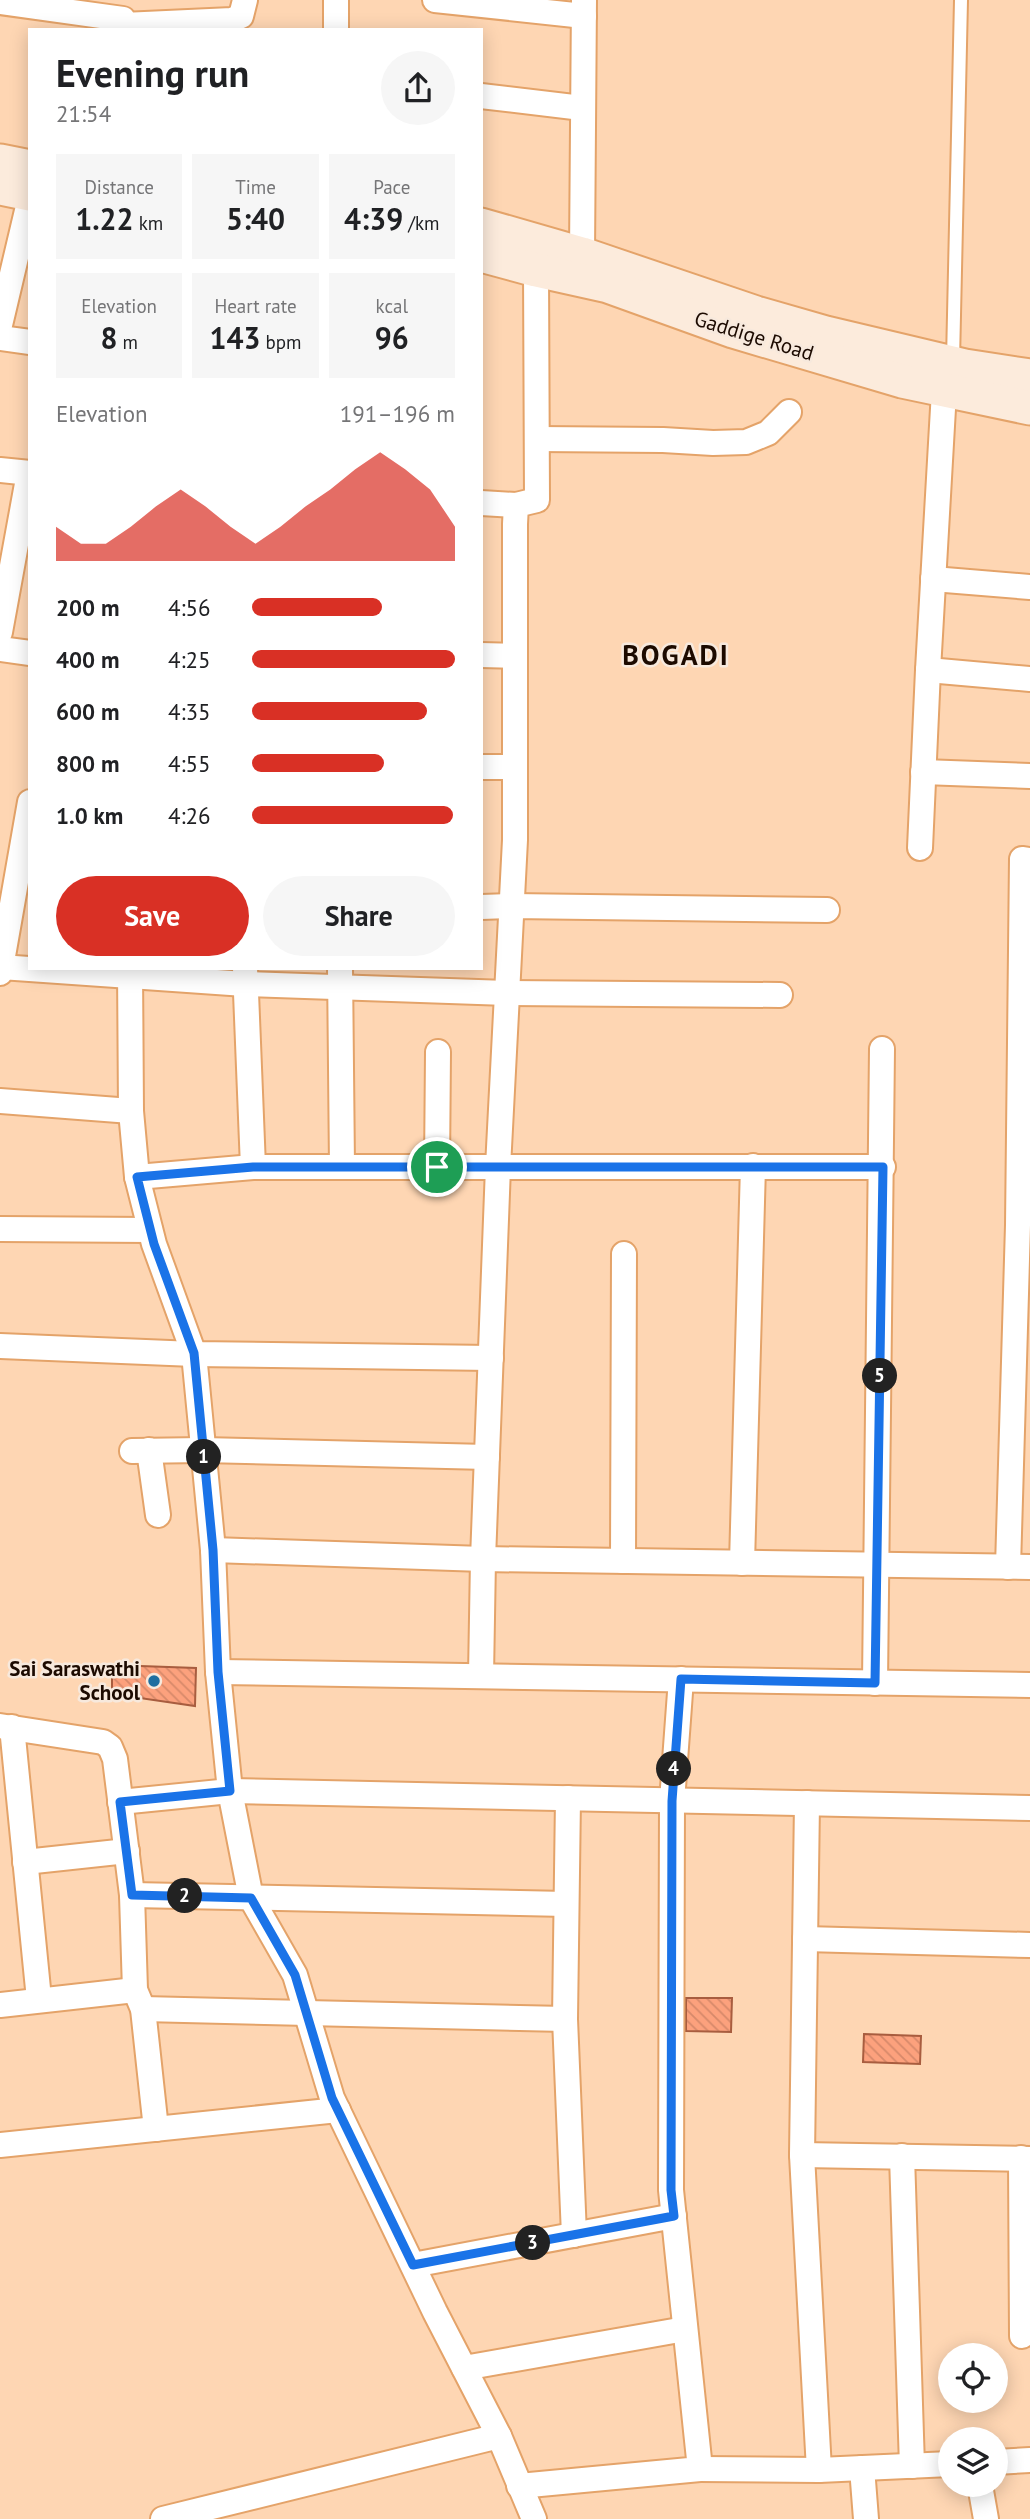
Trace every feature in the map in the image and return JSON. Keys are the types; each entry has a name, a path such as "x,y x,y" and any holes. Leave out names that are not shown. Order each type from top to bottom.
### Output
{"main road":[{"path":"0,161 28,167"},
{"path":"0,188 28,195"},
{"name":"Gaddige Road","path":"483,226 582,254 756,313 840,337 1030,408"},
{"name":"Gaddige Road","path":"483,256 608,286 733,331 948,377 1030,376"}],"street":[{"path":"0,2 123,19 232,20 240,16 245,0"},
{"path":"335,0 336,28"},
{"path":"435,0 584,8 582,254"},
{"path":"483,96 582,108"},
{"path":"0,325 28,205"},
{"path":"483,503 516,505 537,499 536,270"},
{"path":"0,338 28,342"},
{"path":"920,848 933,579 948,377"},
{"path":"537,439 746,442 768,433 789,412"},
{"path":"0,470 28,473"},
{"path":"0,632 28,478"},
{"path":"481,1676 498,1167 515,840 516,505"},
{"path":"933,579 1030,587"},
{"path":"0,649 28,653"},
{"path":"483,655 515,656"},
{"path":"928,670 1030,679"},
{"path":"483,767 514,767"},
{"path":"923,772 1030,776"},
{"path":"0,973 17,842 28,808"},
{"path":"213,1550 483,1559 1019,1567 1024,1224 1022,859 1030,860"},
{"path":"483,908 512,906 827,911"},
{"path":"0,967 28,968"},
{"path":"78,970 340,977 507,993 780,996"},
{"path":"130,972 131,1111 137,1177 150,1230 194,1353 213,1550 218,1672 230,1791 251,1898 295,1975 332,2098 499,2436 534,2519"},
{"path":"245,976 253,1167"},
{"path":"340,977 342,1167"},
{"path":"875,1683 883,1167 882,1049"},
{"path":"437,1167 438,1052"},
{"path":"0,1101 131,1111"},
{"path":"137,1177 253,1167 883,1167"},
{"path":"742,1563 753,1167"},
{"path":"0,1229 150,1230"},
{"path":"623,1561 624,1254"},
{"path":"0,1346 194,1353 491,1358"},
{"path":"158,1515 141,1450 487,1457"},
{"path":"218,1672 1030,1685"},
{"path":"681,1679 672,1801 671,2190 700,2469"},
{"path":"39,1999 25,1862 6,1726 103,1742 110,1748 115,1759 132,1895 139,1999 156,2129"},
{"path":"120,1802 230,1791 1030,1808"},
{"path":"568,1798 565,2019 574,2235"},
{"path":"807,1803 802,2155 819,2470"},
{"path":"25,1862 127,1851"},
{"path":"132,1895 566,1904"},
{"path":"805,1939 1030,1945"},
{"path":"0,2005 39,1999 139,1999 308,2014 565,2019"},
{"path":"0,2145 338,2110"},
{"path":"802,2155 1025,2159 1022,2336"},
{"path":"902,2157 912,2466"},
{"path":"413,2265 674,2216"},
{"path":"464,2368 685,2329"},
{"path":"163,2519 207,2514 499,2436"},
{"path":"1008,2461 1030,2460"},
{"path":"519,2486 700,2469 819,2470 938,2465"},
{"path":"862,2468 866,2519"},
{"path":"983,2497 986,2519"}],"lane":[{"path":"948,377 961,0"}],"building":[{"name":"Sai Saraswathi School","path":"112,1665 196,1668 195,1706 112,1694"},
{"path":"686,1998 732,1998 731,2032 686,2031"},
{"path":"864,2034 921,2036 920,2064 863,2062"}],"place":[{"name":"Sai Saraswathi School","path":"154,1681"}],"district":[{"name":"BOGADI","path":"676,655"}],"route":[{"path":"253,1167 437,1167 883,1167 878,1566 875,1683 681,1679 672,1801 671,2190 674,2216 413,2265 332,2098 295,1975 276,1937 251,1898 132,1895 120,1802 230,1791 218,1672 213,1550 194,1353 154,1244 137,1177 253,1167"}]}
